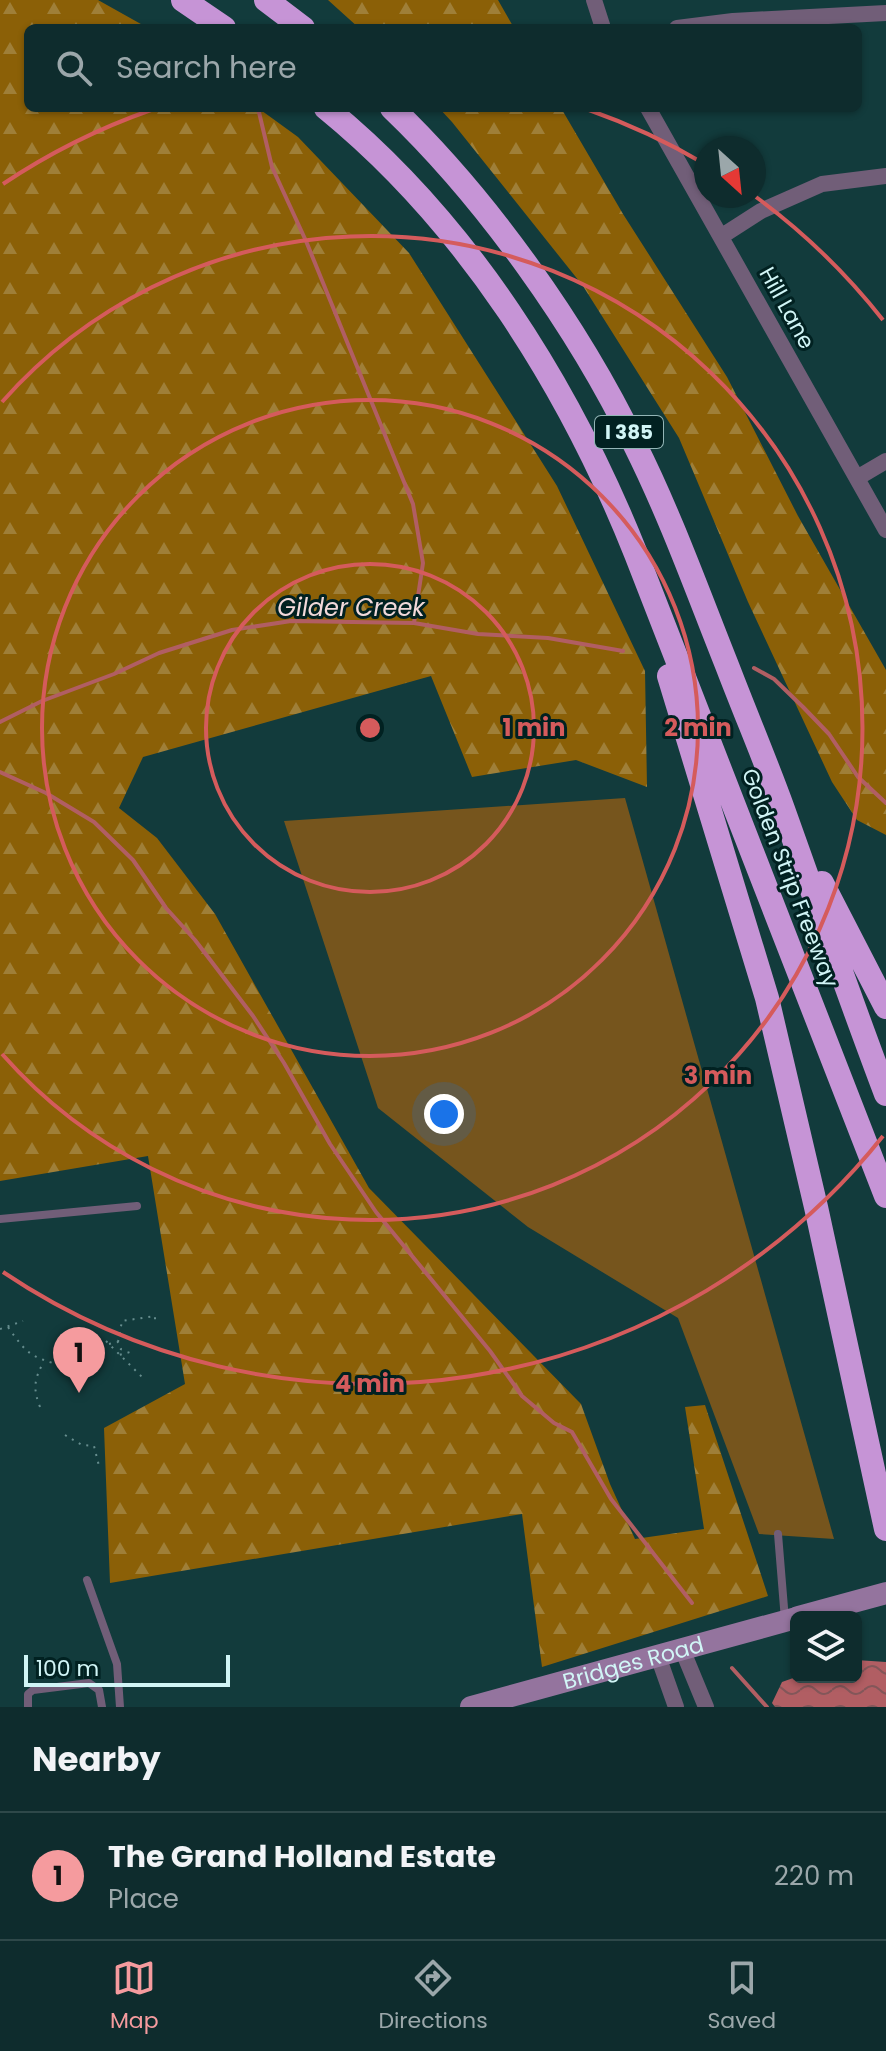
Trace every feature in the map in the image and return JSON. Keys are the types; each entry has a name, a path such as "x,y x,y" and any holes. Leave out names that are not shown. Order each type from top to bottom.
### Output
{"highway":[{"path":"183,0 218,24"},
{"path":"266,0 298,24"},
{"name":"Golden Strip Freeway","path":"331,112 397,171 459,245 535,351 591,452 636,554 886,1196"},
{"name":"Golden Strip Freeway","path":"396,112 465,188 531,272 607,392 661,499 782,806 849,999 886,1094"},
{"path":"636,554 678,710 767,998 886,1529"},
{"path":"782,806 886,1007"}],"main road":[{"name":"Bridges Road","path":"819,1611 886,1593"},
{"name":"Bridges Road","path":"471,1707 790,1619"}],"street":[{"path":"594,0 602,24"},
{"path":"709,24 886,13"},
{"name":"Hill Lane","path":"650,112 886,530"},
{"path":"722,236 761,211 822,184 886,176"},
{"path":"857,478 886,461"},
{"path":"682,1649 706,1707"},
{"path":"658,1656 676,1707"}],"lane":[{"path":"0,1219 137,1206"},
{"path":"778,1534 792,1611"},
{"path":"87,1580 117,1664 120,1707"},
{"path":"28,1707 28,1694 33,1690 89,1683 99,1690 102,1707"}],"path":[{"path":"119,1355 122,1321 155,1316 155,1321"},
{"path":"0,1329 23,1321"},
{"path":"8,1327 44,1362 62,1366"},
{"path":"77,1361 97,1338 109,1344 143,1378"},
{"path":"109,1344 118,1342"},
{"path":"119,1355 130,1352"},
{"path":"40,1407 34,1392 34,1380 44,1362"},
{"path":"65,1435 82,1445 94,1446 99,1466"}],"shaded area":[{"path":"625,798 834,1539 759,1534 678,1318 528,1227 378,1108 284,821"}],"green space":[{"path":"0,0 98,0 141,24 24,24 24,112 264,112 298,137 409,253 557,486 645,671 647,787 576,760 472,777 431,676 143,757 119,808 157,838 215,914 369,1188 581,1404 610,1484 635,1539 704,1529 685,1407 705,1405 768,1596 542,1667 522,1514 110,1583 104,1428 185,1384 148,1156 0,1181"},
{"path":"328,0 498,0 512,24 355,24"},
{"path":"443,112 563,112 623,214 727,377 798,516 886,670 886,835 857,820 832,782 748,602 679,438 583,286"}],"water":[{"path":"862,1660 886,1662 886,1707 775,1707 772,1703 782,1682 790,1679 790,1683 862,1683"}],"waterway":[{"path":"259,112 272,167 306,241 413,504 423,563 414,623"},
{"name":"Gilder Creek","path":"0,722 42,701 159,653 232,630 291,621 414,623 478,634 548,638 623,651"},
{"name":"Gilder Creek","path":"754,668 774,679 803,707 829,734 858,777 886,803"},
{"path":"0,772 46,793 94,822 133,860 166,908 195,940 253,1016 330,1144 376,1212 490,1351 522,1396 554,1423 572,1432 611,1499 692,1603"},
{"path":"732,1668 767,1707"}],"place":[{"name":"The Grand Holland Estate","path":"79,1393"}]}
